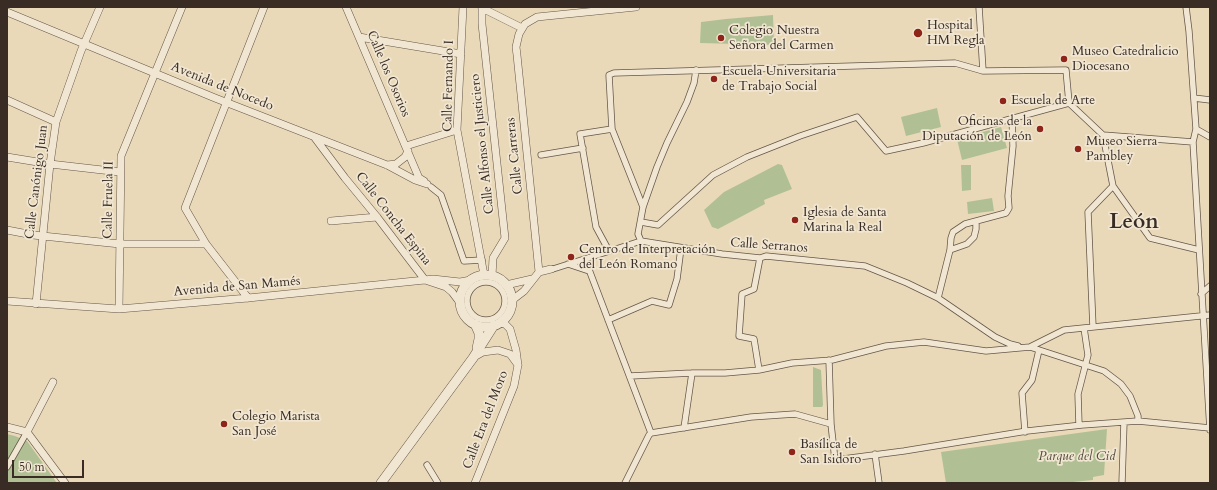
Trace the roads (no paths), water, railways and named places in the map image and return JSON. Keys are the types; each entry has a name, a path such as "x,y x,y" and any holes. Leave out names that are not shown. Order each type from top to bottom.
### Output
{"street":[{"name":"Calle Canónigo Juan","path":"36,304 42,236 56,122 100,7"},
{"name":"Calle Fruela II","path":"119,310 121,156 182,7"},
{"path":"248,298 206,244 185,208 264,7"},
{"name":"Calle los Osorios","path":"346,7 420,178 441,195 464,261 482,260"},
{"name":"Calle Fernando I","path":"463,7 458,130 482,260 488,275"},
{"path":"482,8 522,28 529,21 546,15 636,7"},
{"path":"979,7 983,71"},
{"path":"830,360 831,424 834,460 1079,425 1138,422 1210,426 1192,142 1196,129 1186,7"},
{"name":"Calle Alfonso el Justiciero","path":"482,8 482,24 505,238 493,258 488,275"},
{"name":"Avenida de Nocedo","path":"7,12 226,102 387,165 415,180 429,185"},
{"name":"Calle Carreras","path":"522,28 517,39 517,51 539,272"},
{"path":"359,37 461,54"},
{"path":"643,207 612,129 609,75 614,73 956,63 983,71 1066,70 1069,103 1103,135 1113,186 1150,238 1199,250"},
{"path":"641,241 638,234 643,207 662,155 687,102 694,83 696,70"},
{"path":"1194,98 1210,100"},
{"path":"7,100 56,122"},
{"path":"641,220 658,225 713,175 753,155 800,136 857,117 886,152 1069,103"},
{"path":"938,298 953,232 965,224 1006,213 1009,208 1008,196 1013,146 1012,118"},
{"path":"609,251 596,227 580,134 612,129"},
{"path":"1196,129 1210,137"},
{"path":"387,165 396,164 405,157 407,149 458,130"},
{"path":"1103,135 1192,142"},
{"name":"Calle Concha Espina","path":"314,137 425,280 433,279 460,282 471,280"},
{"path":"541,155 582,148"},
{"path":"7,157 50,164 120,172"},
{"path":"1093,327 1088,212 1113,186"},
{"path":"331,221 377,217"},
{"path":"950,250 967,244 974,237 976,222"},
{"path":"7,230 33,235 120,244 206,244"},
{"name":"Calle Serranos","path":"539,272 641,241 722,254 760,258 766,256 865,266 907,283 938,298 995,336 1010,344 1022,347"},
{"path":"608,320 652,301 669,305 677,278 681,248"},
{"path":"759,370 754,339 739,336 742,294 754,290 760,258"},
{"path":"585,259 630,376 650,434 625,483"},
{"path":"568,264 590,271"},
{"path":"511,300 524,291 539,272"},
{"path":"488,275 506,285 510,291 511,300 510,311 506,318 494,322 488,327 475,324 465,316 461,304 462,290 471,280 476,277 488,275"},
{"path":"506,285 532,279"},
{"name":"Avenida de San Mamés","path":"7,301 119,310 425,280 446,287 461,304"},
{"path":"381,483 474,357 494,322 493,318 501,312 505,302 500,288 496,284 485,282 479,283 470,290 467,301 468,306 474,314 483,319 494,322"},
{"path":"1201,294 1210,286"},
{"path":"1030,347 1064,330 1210,315"},
{"name":"Calle Era del Moro","path":"475,483 514,386 518,365 516,350 510,329 505,324 494,322"},
{"path":"474,357 479,345 479,333 475,324"},
{"path":"1079,425 1079,391 1088,355 1084,328"},
{"path":"630,376 725,373 759,370 792,363 830,360 886,346 924,342 986,351 1030,347 1104,371 1121,384 1130,396 1138,416 1138,422"},
{"name":"Calle Era del Moro","path":"474,357 483,352 498,350 510,354 518,365"},
{"path":"1025,432 1022,393 1032,380 1039,350"},
{"path":"684,428 692,373"},
{"path":"7,467 53,382"},
{"path":"650,434 751,417 795,414 831,424"},
{"path":"1122,483 1124,422"},
{"path":"7,427 27,432 65,483"},
{"path":"875,454 879,483"},
{"path":"427,465 438,483"}],"place":[{"name":"Hospital HM Regla","path":"918,33"},
{"name":"Colegio Nuestra Señora del Carmen","path":"721,38"},
{"name":"Museo Catedralicio Diocesano","path":"1064,59"},
{"name":"Escuela Universitaria de Trabajo Social","path":"714,79"},
{"name":"Escuela de Arte","path":"1003,101"},
{"name":"Oficinas de la Diputación de León","path":"1040,129"},
{"name":"Museo Sierra Pambley","path":"1078,149"},
{"name":"Iglesia de Santa Marina la Real","path":"795,220"},
{"name":"Centro de Interpretación del León Romano","path":"571,257"},
{"name":"Colegio Marista San José","path":"224,424"},
{"name":"Basílica de San Isidoro","path":"792,452"}],"district":[{"name":"León","path":"1134,223"}],"park label":[{"name":"Parque del Cid","path":"1077,457"}]}
